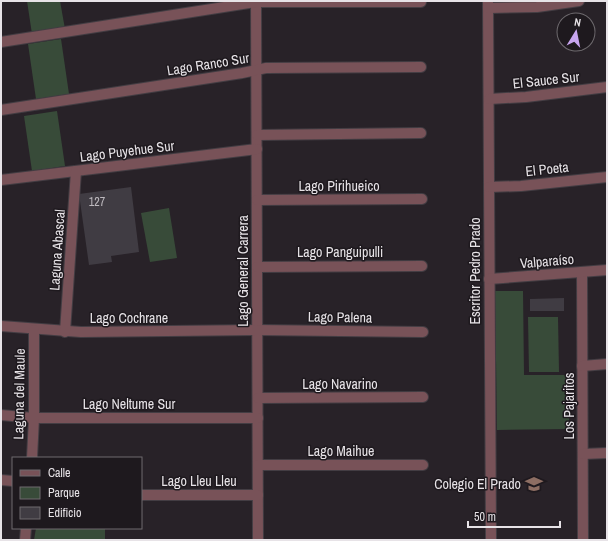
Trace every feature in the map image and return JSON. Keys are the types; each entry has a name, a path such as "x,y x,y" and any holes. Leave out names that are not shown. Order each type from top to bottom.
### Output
{"street":[{"path":"1,42 256,1 420,2"},
{"name":"Lago General Carrera","path":"256,1 258,540"},
{"path":"488,5 525,8 579,1"},
{"name":"Escritor Pedro Prado","path":"488,5 490,540"},
{"name":"Lago Ranco Sur","path":"1,110 266,68 421,67"},
{"name":"El Sauce Sur","path":"489,99 526,97 607,87"},
{"path":"257,135 421,133"},
{"name":"Lago Puyehue Sur","path":"1,180 257,149"},
{"name":"Laguna Abascal","path":"65,332 76,171"},
{"name":"El Poeta","path":"489,187 520,186 607,177"},
{"name":"Lago Pirihueico","path":"257,200 422,199"},
{"name":"Lago Panguipulli","path":"257,267 422,266"},
{"name":"Valparaíso","path":"489,279 607,270"},
{"name":"Los Pajaritos","path":"582,272 583,540"},
{"name":"Lago Cochrane","path":"1,326 65,332 257,330"},
{"name":"Laguna del Maule","path":"32,457 34,418 34,330"},
{"name":"Lago Palena","path":"257,330 423,332"},
{"path":"582,366 607,364"},
{"name":"Lago Navarino","path":"258,398 423,397"},
{"name":"Lago Neltume Sur","path":"1,415 34,418 258,418"},
{"path":"583,454 607,453"},
{"name":"Lago Maihue","path":"258,465 423,465"},
{"path":"1,480 12,481"},
{"name":"Lago Lleu Lleu","path":"142,495 258,495"},
{"path":"25,540 26,529"}],"green space":[{"path":"27,1 60,1 65,29 32,34"},
{"path":"61,39 69,94 36,99 28,44"},
{"path":"57,111 65,166 32,171 24,116"},
{"path":"169,208 177,258 150,262 141,213"},
{"path":"495,291 523,291 524,375 569,375 569,429 497,430"},
{"path":"528,317 558,317 559,372 529,372"},
{"path":"36,529 105,529 105,540 34,540"}],"building":[{"path":"131,187 139,252 111,256 112,262 89,265 79,194"},
{"path":"564,298 564,311 530,311 530,299"}],"place":[{"name":"Colegio El Prado","path":"534,484"}]}
